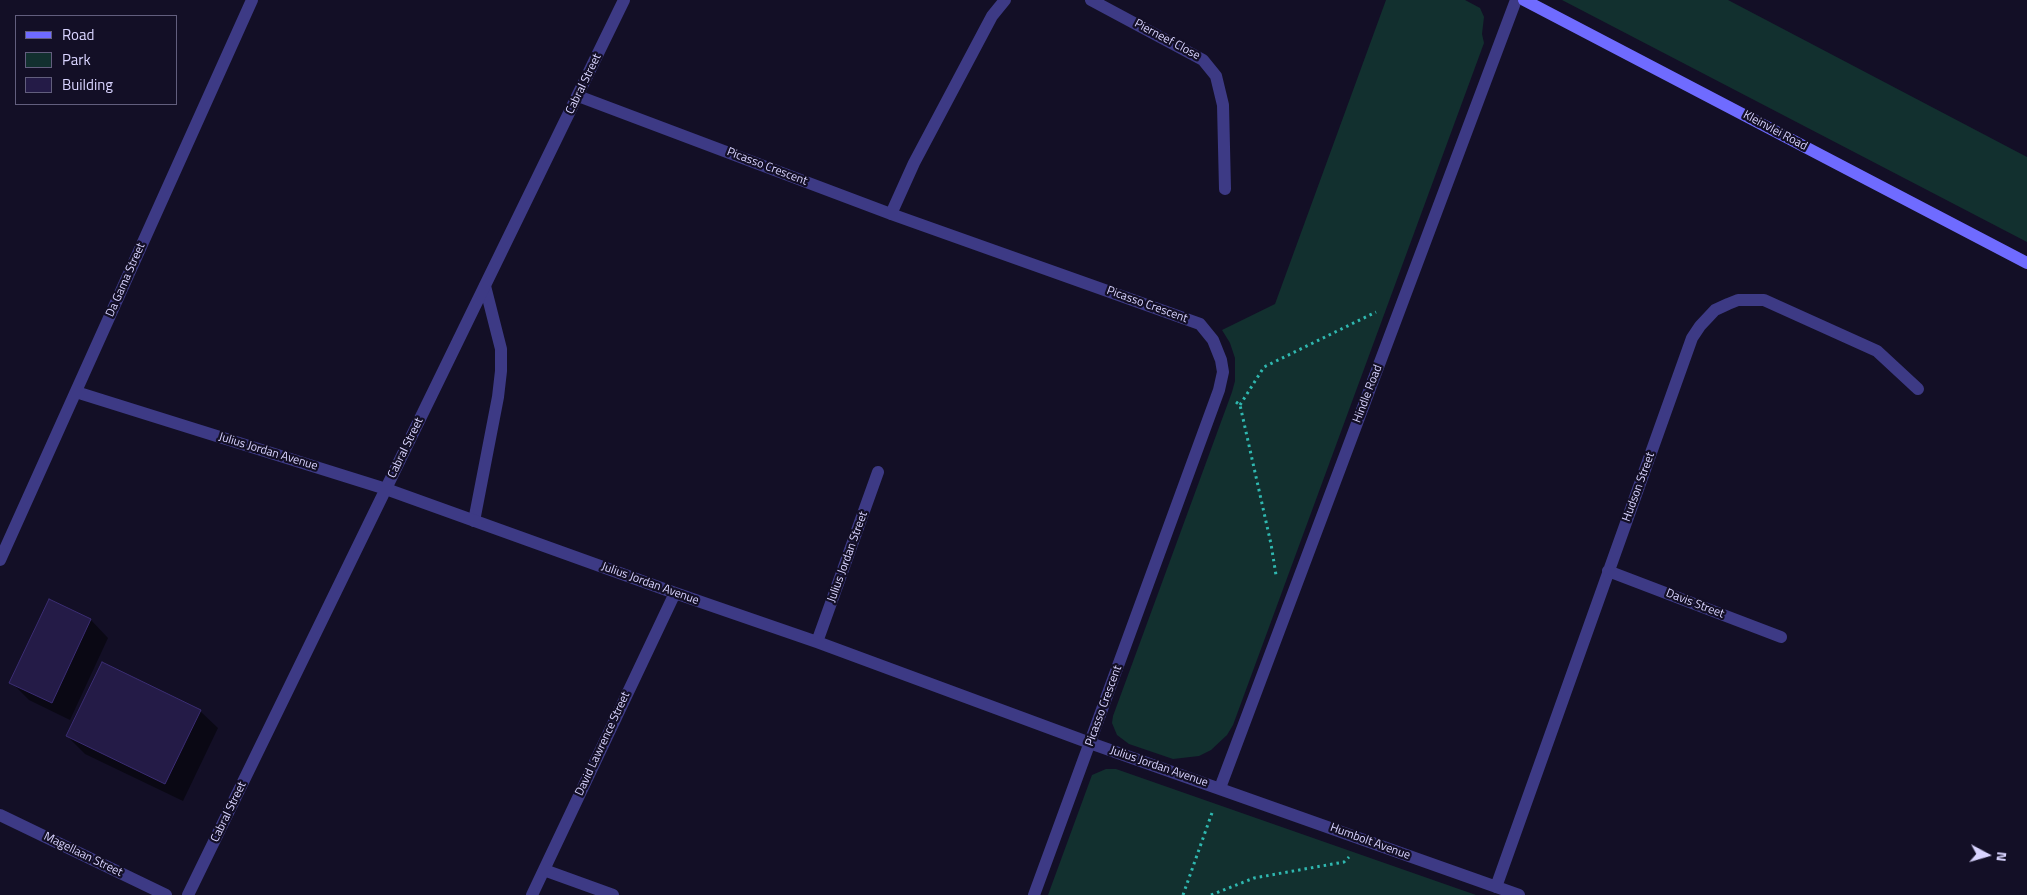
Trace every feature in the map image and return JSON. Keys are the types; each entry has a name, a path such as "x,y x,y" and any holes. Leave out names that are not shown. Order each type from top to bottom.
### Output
{"street":[{"name":"Da Gama Street","path":"0,560 252,0"},
{"name":"Cabral Street","path":"188,895 624,0"},
{"path":"891,214 914,163 987,25 1006,0"},
{"name":"Pierneef Close","path":"1091,0 1203,60 1216,76 1223,105 1225,189"},
{"name":"Hindle Road","path":"1220,788 1516,0"},
{"name":"Kleinvlei Road","path":"1524,0 2027,263"},
{"name":"Picasso Crescent","path":"578,96 891,214 1200,324 1213,340 1222,360 1223,372 1219,390 1034,895"},
{"path":"474,521 498,397 501,371 501,349 485,286"},
{"name":"Hudson Street","path":"1496,887 1692,338 1700,326 1716,310 1738,300 1764,300 1877,351 1918,389"},
{"name":"Julius Jordan Avenue","path":"76,392 386,489 674,593 817,642 1090,743 1220,788"},
{"name":"Julius Jordan Street","path":"817,642 878,472"},
{"name":"Davis Street","path":"1608,571 1781,637"},
{"name":"David Lawrence Street","path":"532,895 674,593"},
{"name":"Humbolt Avenue","path":"1220,788 1519,895"},
{"name":"Magellaan Street","path":"0,814 166,895"},
{"path":"544,870 613,895"}],"path":[{"path":"1240,405 1264,367 1404,298"},
{"path":"1219,390 1240,405 1271,544 1277,583"},
{"path":"1183,895 1220,788"},
{"path":"1211,895 1254,878 1344,862 1363,839"}],"green space":[{"path":"1386,0 1465,0 1480,8 1484,17 1482,34 1484,43 1233,725 1227,735 1211,750 1199,756 1173,759 1129,744 1117,735 1112,723 1113,716 1232,392 1235,381 1235,358 1230,343 1222,330 1275,304"},
{"path":"1562,0 1728,0 2027,157 2027,242"},
{"path":"1106,769 1116,769 1476,895 1048,895 1092,775"}],"building":[{"path":"49,599 91,619 52,703 9,683"},
{"path":"102,662 201,710 165,784 66,736"}]}
